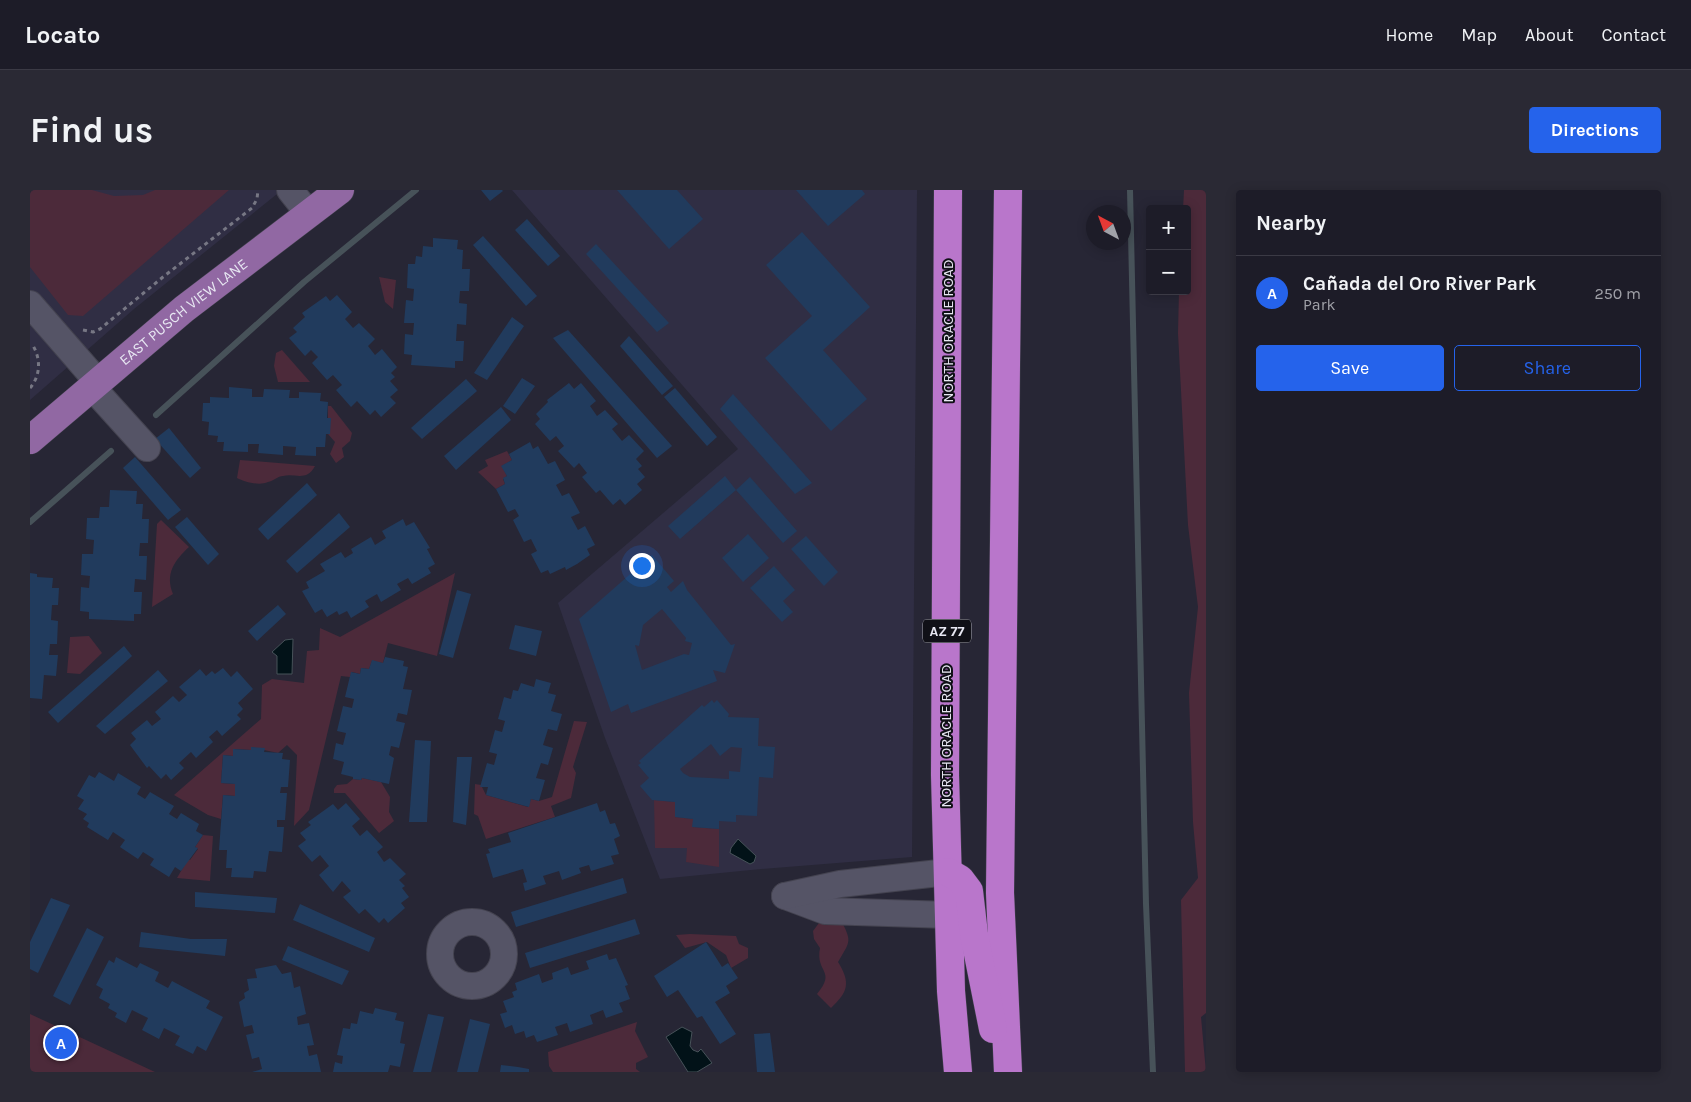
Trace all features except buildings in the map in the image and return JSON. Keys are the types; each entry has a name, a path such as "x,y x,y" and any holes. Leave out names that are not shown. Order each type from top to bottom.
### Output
{"highway":[{"name":"NORTH ORACLE ROAD","path":"948,190 945,775 951,991 958,1072"},
{"path":"1008,190 1000,893 1008,1072"},
{"path":"948,872 960,879 969,891 974,934 1001,1072"}],"main road":[{"name":"EAST PUSCH VIEW LANE","path":"30,440 184,309 340,190"}],"lane":[{"path":"290,190 309,214"},
{"path":"30,304 148,448"},
{"path":"948,872 840,884 786,896 825,911 949,915"}],"path":[{"path":"79,329 93,332 100,329 252,208 257,200 258,190"},
{"path":"30,342 37,354 39,363 38,377 30,388"}],"shaded area":[{"path":"30,190 282,190 134,309 30,400"},
{"path":"30,190 92,190 114,196 143,195 155,190 229,190 83,316 68,315 30,267"},
{"path":"512,190 917,190 912,857 660,879 605,738 558,603 738,449"},
{"path":"1184,190 1206,190 1206,1013 1201,1017 1206,1072 1185,1072 1181,900 1198,878 1193,822 1189,693 1198,607 1188,525 1178,333 1179,295 1191,295 1191,205 1183,205"},
{"path":"379,277 396,280 393,309 385,302"},
{"path":"282,350 310,382 278,382 274,366 276,353"},
{"path":"328,406 331,406 352,433 350,441 342,448 344,457 336,463 330,454 335,442 328,434"},
{"path":"507,451 512,460 502,466 507,476 503,479 505,484 496,489 478,472 488,466 485,460"},
{"path":"240,460 315,466 312,471 305,475 281,476 256,484 237,478"},
{"path":"161,520 189,547 172,568 170,580 173,594 152,607 157,524"},
{"path":"455,573 437,656 388,643 383,663 372,661 369,669 361,668 360,674 352,672 350,677 341,676 309,810 294,826 297,755 287,745 278,753 251,747 251,750 234,749 233,756 223,755 221,783 235,784 235,796 223,795 221,819 208,815 174,795 261,719 262,685 272,679 304,683 307,651 319,650 320,628 340,637"},
{"path":"89,636 102,653 80,674 67,673 70,637"},
{"path":"293,639 292,674 277,674 277,656 272,652 285,640"},
{"path":"574,721 587,722 573,767 576,773 571,798 551,806 555,817 486,839 478,816 474,814 475,784 481,785 486,795 528,807 531,799 539,801 552,797"},
{"path":"362,778 381,782 390,797 389,812 394,821 379,833 345,793 334,793 337,785 347,784 353,779 361,780"},
{"path":"654,800 675,802 675,817 693,819 693,827 719,829 719,867 686,862 687,848 655,848"},
{"path":"203,835 213,836 210,881 177,878 188,859 190,860 198,849 195,847"},
{"path":"738,839 756,856 754,862 750,864 730,853 731,848"},
{"path":"840,918 848,937 848,945 838,962 845,976 846,987 841,997 831,1008 817,994 823,986 825,975 820,962 820,948 814,939 813,931 822,919"},
{"path":"676,935 736,936 739,944 748,948 748,958 731,968 726,955 707,942 685,948"},
{"path":"30,1014 155,1072 30,1072"},
{"path":"637,1022 635,1031 648,1057 636,1063 636,1069 640,1072 553,1072 549,1066 548,1052"},
{"path":"682,1027 692,1032 690,1046 693,1050 698,1052 701,1049 712,1063 697,1072 688,1072 666,1037"}],"waterway":[{"path":"156,415 304,282 416,190"},
{"path":"1130,190 1146,904 1153,1072"},
{"path":"30,522 111,451"}],"place":[{"name":"Cañada del Oro River Park","path":"61,1043"}]}
